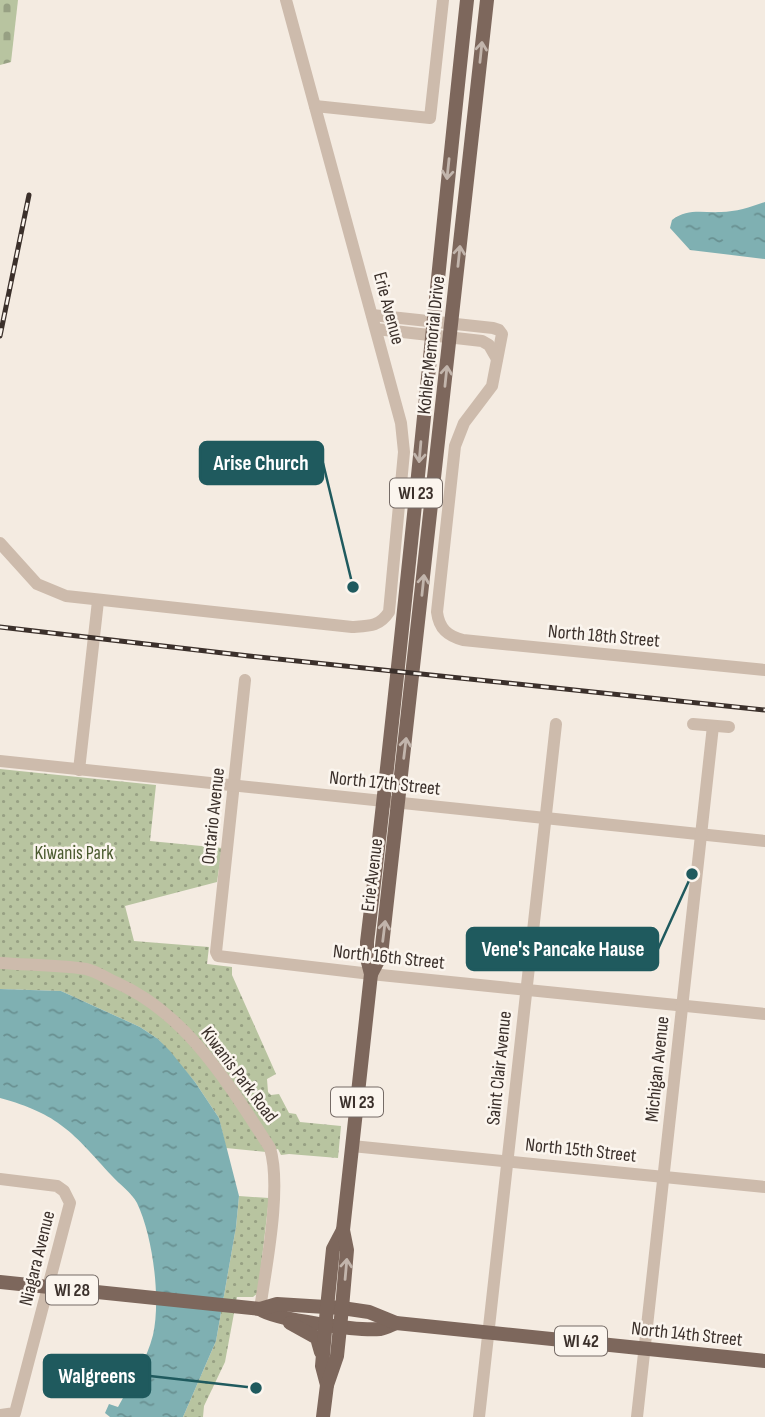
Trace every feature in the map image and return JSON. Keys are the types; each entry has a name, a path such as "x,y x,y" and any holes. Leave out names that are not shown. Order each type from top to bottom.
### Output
{"main road":[{"name":"Kohler Memorial Drive","path":"404,693 431,328 467,0"},
{"name":"Kohler Memorial Drive","path":"408,652 451,330 487,0"},
{"name":"Erie Avenue","path":"323,1417 327,1385 336,1359 342,1308 347,1251 343,1230 371,974 381,955 392,802 404,693"},
{"name":"Erie Avenue","path":"327,1385 322,1374 325,1324 334,1247 343,1230"},
{"name":"North 14th Street","path":"0,1282 238,1307 260,1310 283,1318 325,1324 380,1329 396,1323"},
{"name":"North 14th Street","path":"260,1310 277,1304 342,1308 369,1312 396,1323 765,1361"},
{"path":"283,1318 317,1338 322,1362"}],"street":[{"name":"Erie Avenue","path":"98,601 352,627 374,626 384,619 390,605 404,452 401,423 286,0"},
{"path":"315,106 430,118 443,0"},
{"path":"372,315 451,330"},
{"path":"376,329 431,328"},
{"name":"North 18th Street","path":"451,330 499,330 502,338 489,391 464,423 455,446 436,612 443,630 463,640 765,670"},
{"path":"0,543 37,583 66,596 98,601 79,770"},
{"name":"Ontario Avenue","path":"218,956 216,952 245,680"},
{"name":"Saint Clair Avenue","path":"479,1417 556,724"},
{"path":"693,724 729,727"},
{"name":"Michigan Avenue","path":"637,1417 713,726"},
{"name":"North 17th Street","path":"0,761 765,841"},
{"name":"North 16th Street","path":"218,956 765,1013"},
{"name":"Kiwanis Park Road","path":"0,963 88,970 140,994 170,1018 214,1065 270,1148 275,1171 260,1310"},
{"name":"North 15th Street","path":"352,1146 765,1188"},
{"name":"Niagara Avenue","path":"0,1180 54,1185 65,1193 69,1205 15,1413 0,1415"}],"green space":[{"path":"0,0 18,0 11,62 0,65"},
{"name":"Kiwanis Park","path":"0,769 156,785 150,841 222,848 217,882 125,906 134,941 209,947 207,964 232,967 232,975 276,1074 267,1079 268,1092 271,1095 279,1094 289,1113 296,1114 300,1122 341,1126 338,1158 281,1155 278,1149 266,1152 226,1148 219,1118 195,1082 158,1039 140,1027 61,991 0,989"},
{"path":"239,1196 269,1198 258,1293 253,1297 237,1297 225,1362 204,1406 203,1417 183,1417 216,1341"}],"water":[{"path":"765,202 765,259 690,250 670,228 672,220 684,214 732,211"},
{"path":"0,989 61,991 140,1027 170,1051 219,1118 239,1196 236,1227 216,1341 183,1417 110,1417 105,1413 109,1404 118,1407 142,1363 153,1335 156,1287 147,1233 135,1199 75,1137 51,1118 0,1098"}],"railway":[{"path":"0,336 29,195"},
{"path":"0,627 765,710"}],"place":[{"name":"Arise Church","path":"353,587"},
{"name":"Vene's Pancake Hause","path":"692,874"},
{"name":"Walgreens","path":"256,1388"}]}
